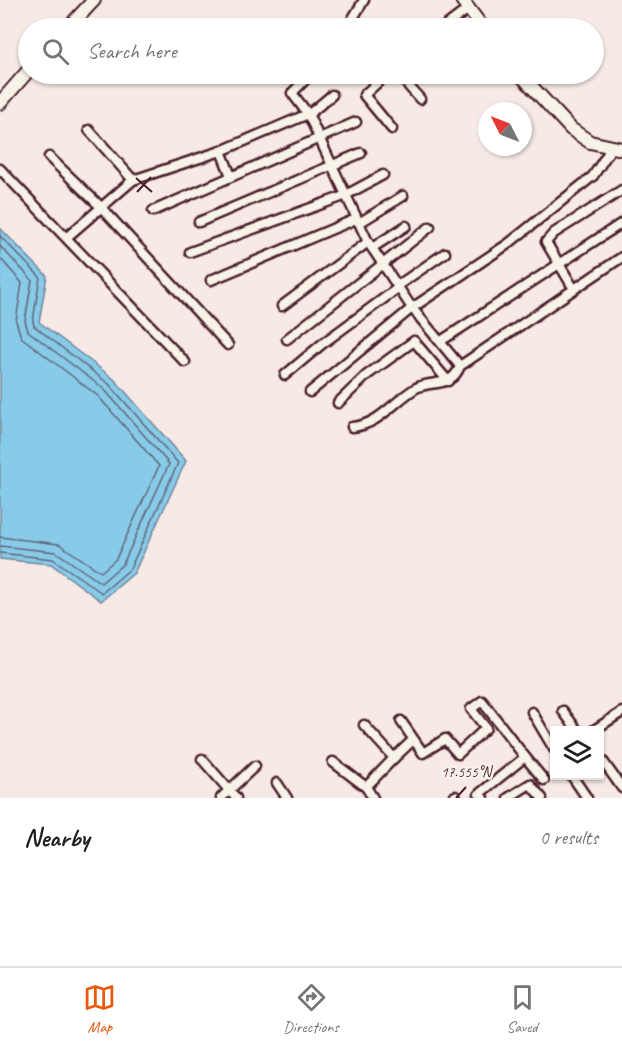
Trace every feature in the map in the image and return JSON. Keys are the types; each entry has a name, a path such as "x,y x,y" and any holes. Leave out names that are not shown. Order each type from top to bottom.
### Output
{"street":[{"path":"77,18 94,0"},
{"path":"354,18 364,0"},
{"path":"452,18 465,4 476,18"},
{"path":"0,103 18,82"},
{"path":"301,84 292,93 308,114 344,196 370,245 412,308 460,366"},
{"path":"374,84 365,91 364,95 392,129"},
{"path":"407,84 420,99"},
{"path":"310,392 412,308 508,244 593,176 617,148 590,142 571,129 529,84"},
{"path":"67,237 133,180 221,151 308,114 332,95"},
{"path":"153,211 231,176 319,141 356,122"},
{"path":"89,130 133,180"},
{"path":"221,151 231,176"},
{"path":"199,222 361,153"},
{"path":"49,157 101,207 228,345"},
{"path":"0,169 185,362"},
{"path":"190,252 344,196 383,175"},
{"path":"574,289 547,246 548,239 622,190"},
{"path":"211,280 357,221 403,196"},
{"path":"441,341 622,223"},
{"path":"282,306 370,245 406,226"},
{"path":"287,339 429,227"},
{"path":"285,375 322,344 445,252"},
{"path":"352,427 363,426 377,418 421,386 448,381 458,372 460,366 622,257"},
{"path":"339,403 367,375 414,341 448,381"},
{"path":"401,722 423,753 445,739 458,754 486,728 471,709 482,702 544,780"},
{"path":"562,711 573,726"},
{"path":"532,712 550,741"},
{"path":"600,726 622,712"},
{"path":"364,724 394,758"},
{"path":"366,787 413,740"},
{"path":"483,798 479,794 525,757"},
{"path":"202,759 231,789 236,798"},
{"path":"333,762 366,787 373,798"},
{"path":"604,763 622,788"},
{"path":"221,798 255,766"},
{"path":"575,780 587,798"},
{"path":"277,783 287,798"},
{"path":"508,798 530,784 542,798"}],"water":[{"path":"0,228 47,276 39,322 114,379 186,461 134,573 101,601 51,564 0,559"}]}
